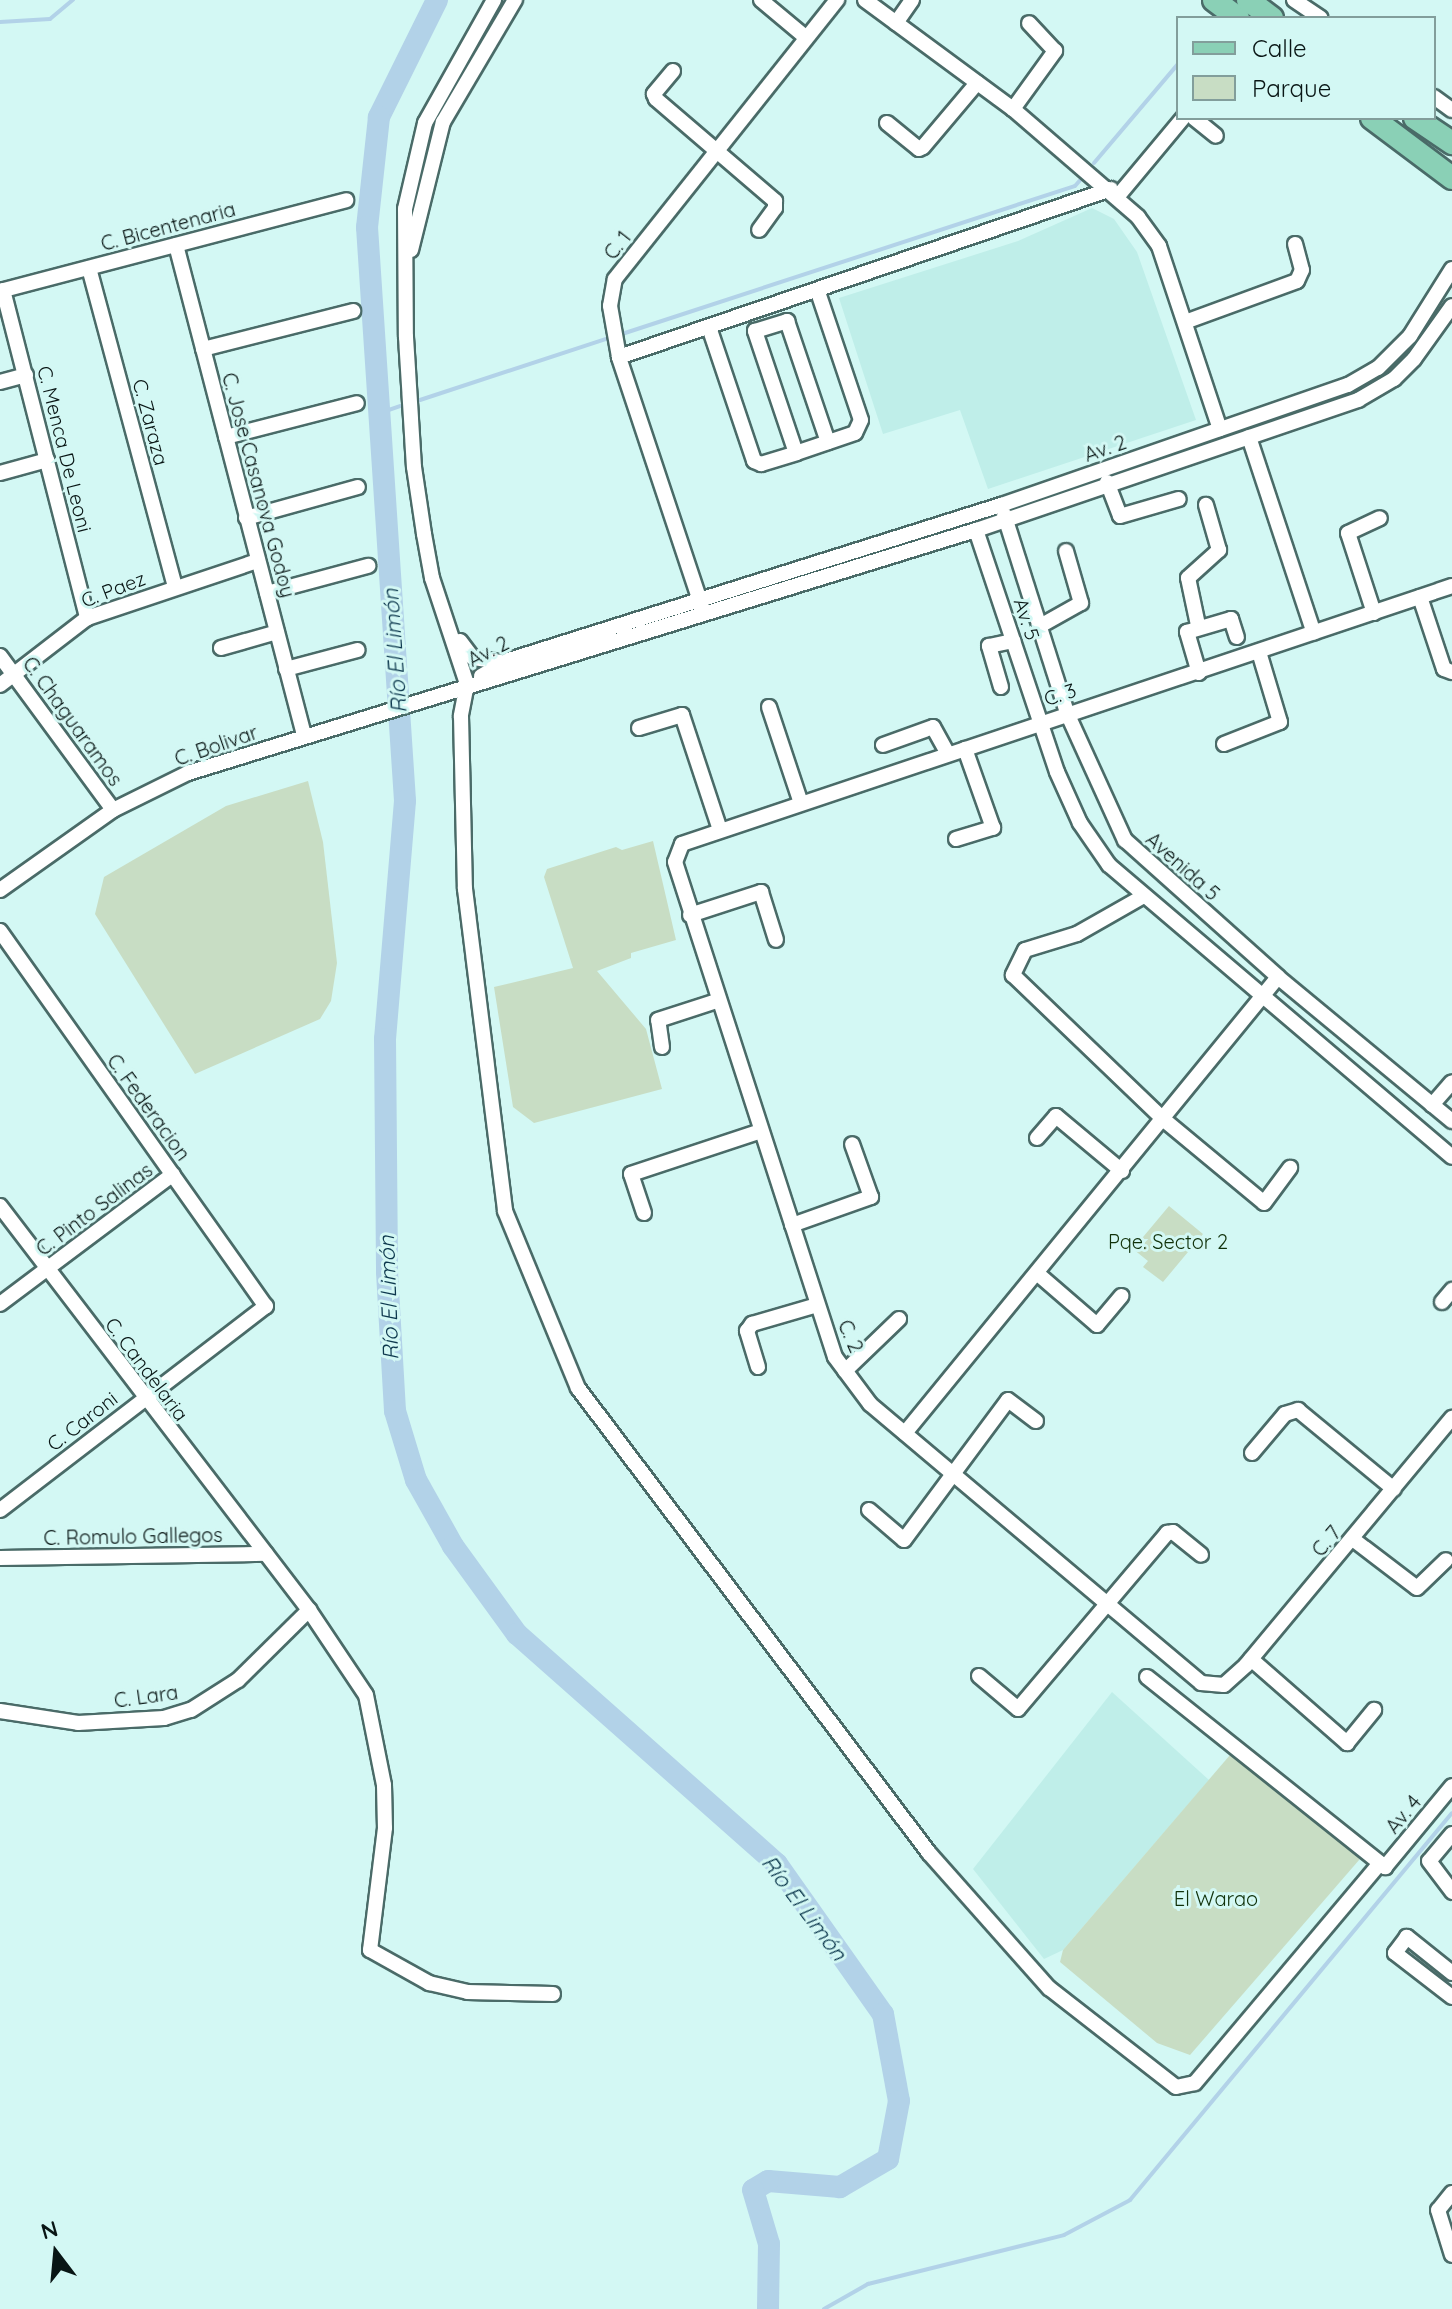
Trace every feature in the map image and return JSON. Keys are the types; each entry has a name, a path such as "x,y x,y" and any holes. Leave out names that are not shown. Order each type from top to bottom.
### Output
{"main road":[{"path":"1214,0 1235,16"},
{"path":"1248,0 1269,16"},
{"path":"1375,120 1451,178"}],"street":[{"path":"467,684 455,635 432,578 414,467 406,337 409,258 405,209 425,123 494,0"},
{"path":"409,258 425,211 443,122 515,0"},
{"path":"761,0 804,36"},
{"name":"C. 1","path":"701,606 619,357 610,306 615,279 804,36 837,0"},
{"path":"865,0 1013,109 1114,192 1159,246 1220,429"},
{"path":"896,23 912,0"},
{"path":"1294,0 1318,16"},
{"path":"1013,109 1055,51 1029,23"},
{"path":"673,71 654,94 656,99 775,201 775,208 759,230"},
{"path":"887,123 919,149 977,83"},
{"path":"619,357 1114,192 1181,120"},
{"path":"1196,120 1216,136"},
{"name":"C. Bicentenaria","path":"2,291 346,200"},
{"path":"1185,322 1297,281 1302,270 1295,244"},
{"name":"C. Jose Casanova Godoy","path":"176,245 304,735"},
{"name":"C. Zaraza","path":"89,268 175,587"},
{"name":"Av. 2","path":"467,684 509,660 976,530 1003,512 1220,429 1348,385 1378,368 1410,336 1452,269"},
{"name":"C. Menca De Leoni","path":"2,291 87,618"},
{"path":"709,327 754,461 761,464 796,453 855,433 861,420 818,292"},
{"name":"Av. 2","path":"467,684 701,606 1107,482 1358,400 1394,379 1452,306"},
{"path":"203,349 353,311"},
{"path":"796,453 755,331 787,321 828,442"},
{"path":"0,382 26,375"},
{"path":"226,437 357,403"},
{"path":"1249,437 1314,633"},
{"path":"0,473 47,460"},
{"path":"1107,482 1120,516 1179,499"},
{"path":"246,518 358,487"},
{"path":"1198,625 1188,578 1219,550 1206,505"},
{"name":"Avenida 5","path":"1003,512 1067,713 1125,840 1278,977 1452,1121"},
{"path":"1374,613 1348,533 1380,518"},
{"name":"Av. 5","path":"976,530 1040,722"},
{"path":"1040,626 1081,603 1066,551"},
{"name":"C. Paez","path":"0,685 87,618 257,561"},
{"path":"267,593 368,566"},
{"name":"C. 3","path":"682,844 1452,586"},
{"path":"1420,597 1444,669 1452,672"},
{"path":"1199,673 1187,632 1198,625 1231,619 1237,637"},
{"path":"221,648 277,632"},
{"path":"455,635 481,662 509,660"},
{"path":"1001,687 989,646 1013,641"},
{"path":"286,669 358,650"},
{"path":"1224,744 1280,722 1259,652"},
{"name":"C. Chaguaramos","path":"0,656 113,810"},
{"name":"C. Bolivar","path":"0,890 113,810 188,773 467,684"},
{"name":"Av. 4","path":"467,684 461,716 465,889 505,1211 534,1291 578,1388 929,1853 1049,1988 1176,2087 1195,2083 1452,1786"},
{"path":"769,707 801,803"},
{"path":"639,728 682,715 720,830"},
{"path":"1040,722 1080,823 1109,865 1142,897 1452,1157"},
{"path":"883,745 933,727 948,754"},
{"path":"956,839 993,828 965,749"},
{"name":"C. 2","path":"682,844 675,862 690,915 817,1305 845,1371 870,1404 1108,1607 1201,1683 1224,1685"},
{"path":"690,915 761,892 776,940"},
{"path":"1142,897 1077,934 1025,950 1013,975 1163,1119 1264,1203 1290,1168"},
{"name":"C. Federacion","path":"0,931 266,1306"},
{"path":"905,1433 1265,998 1278,977"},
{"path":"662,1047 658,1020 717,1001"},
{"path":"1432,1105 1452,1082"},
{"path":"1037,1138 1056,1116 1122,1171"},
{"path":"644,1213 631,1174 761,1131"},
{"path":"792,1225 871,1197 852,1144"},
{"name":"C. Pinto Salinas","path":"0,1304 173,1174"},
{"name":"C. Candelaria","path":"0,1206 266,1554"},
{"path":"1038,1274 1097,1325 1121,1296"},
{"path":"758,1367 747,1331 752,1324 817,1305"},
{"name":"C. Caroni","path":"0,1510 266,1306"},
{"path":"845,1371 899,1319"},
{"path":"869,1510 904,1540 949,1473 1008,1400 1036,1421"},
{"path":"1252,1453 1285,1414 1298,1410 1394,1489"},
{"name":"C. 7","path":"1224,1685 1251,1659 1354,1540 1452,1418"},
{"path":"979,1676 1018,1709 1108,1607 1167,1533 1173,1532 1201,1555"},
{"path":"1354,1540 1417,1588 1446,1560"},
{"path":"266,1554 353,1671 376,1732 385,1828 370,1950 429,1983 467,1992 553,1994"},
{"name":"C. Romulo Gallegos","path":"0,1558 266,1554"},
{"name":"C. Lara","path":"0,1711 78,1723 164,1718 191,1710 238,1680 309,1610"},
{"path":"1251,1659 1347,1743 1374,1710"},
{"path":"1147,1677 1382,1865"},
{"path":"1452,1834 1429,1861 1452,1892"},
{"path":"1452,1973 1407,1937 1395,1953 1452,1997"},
{"path":"1452,2193 1438,2210 1452,2255"}],"shaded area":[{"path":"1092,208 1114,219 1137,252 1196,420 988,489 960,410 883,434 839,298 1018,241"},
{"path":"1112,1692 1209,1780 1063,1950 1044,1959 973,1869"}],"green space":[{"path":"308,781 323,842 337,963 331,1001 320,1019 195,1074 95,914 104,877 226,806"},
{"path":"653,841 676,940 631,953 631,958 597,971 646,1029 662,1089 534,1123 513,1107 494,987 573,968 544,877 547,869 616,847 622,850"},
{"name":"Pqe. Sector 2","path":"1169,1206 1203,1234 1163,1282 1143,1267 1148,1261 1133,1249"},
{"name":"El Warao","path":"1236,1748 1366,1852 1190,2055 1157,2043 1060,1962 1063,1950"}],"waterway":[{"path":"0,22 50,19 73,0"},
{"name":"Río El Limón","path":"437,0 379,117 367,227 405,801 385,1039 387,1272 395,1411 416,1480 453,1546 517,1634 777,1864 883,2014 899,2101 888,2159 840,2187 768,2181 753,2190 769,2244 768,2309"},
{"path":"1094,163 1176,66"},
{"path":"625,333 1075,186 1082,178"},
{"path":"420,400 606,339"},
{"path":"380,413 400,406"},
{"path":"824,2309 868,2284 1064,2235 1130,2200 1452,1813"}]}
